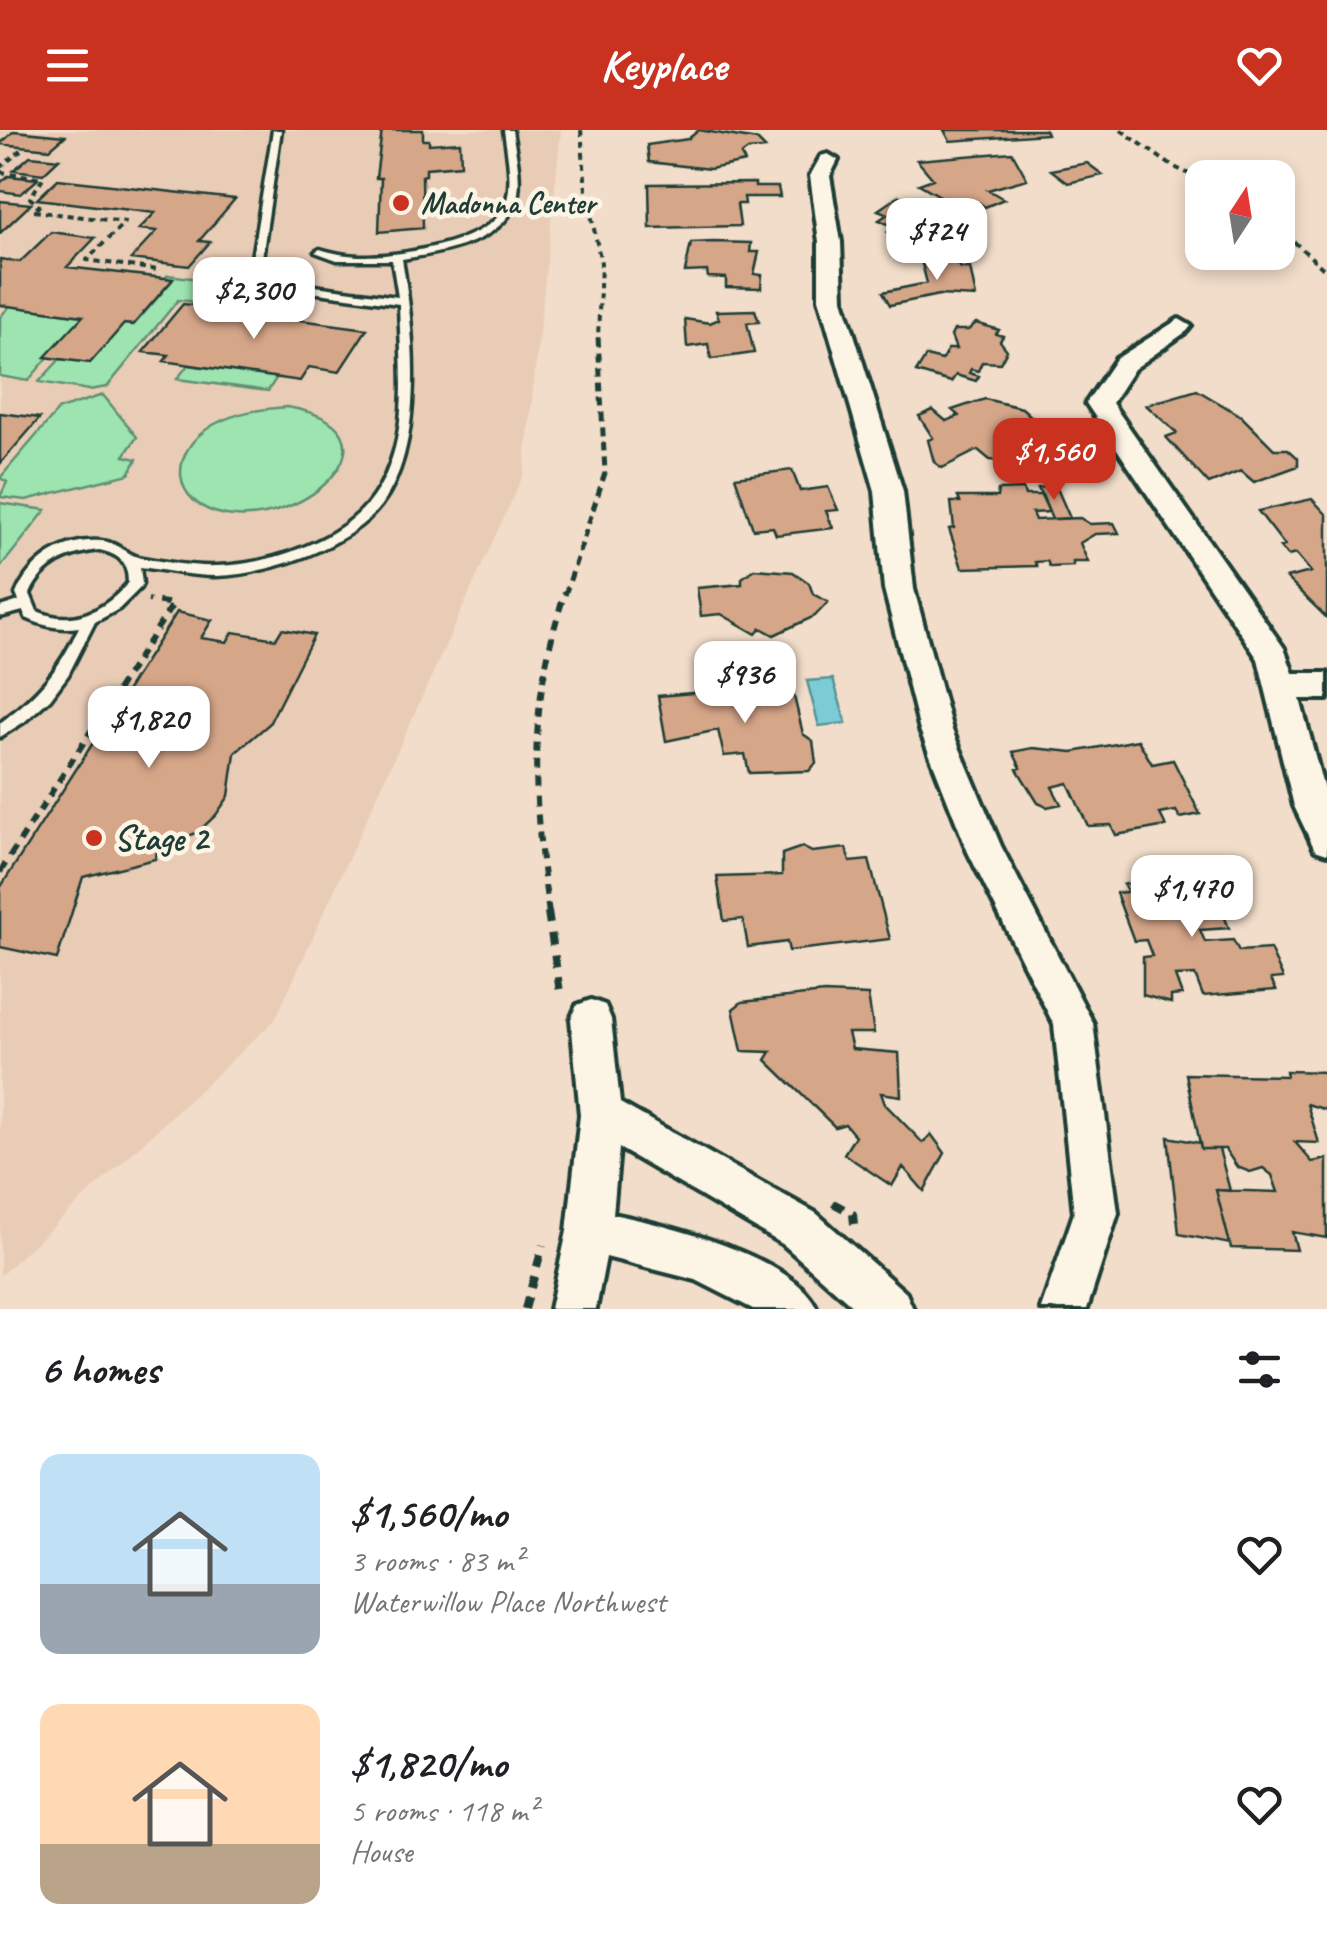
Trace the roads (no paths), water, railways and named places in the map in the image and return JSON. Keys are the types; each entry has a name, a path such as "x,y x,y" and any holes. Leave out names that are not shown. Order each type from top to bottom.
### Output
{"street":[{"path":"828,160 820,176 830,242 831,299 889,490 899,589 936,730 986,852 1074,1023 1096,1212 1064,1309"},
{"path":"1178,326 1124,364 1099,403 1272,656 1311,806 1327,840"},
{"path":"1280,686 1327,686"},
{"path":"573,1309 588,1231 602,1115 577,1016"},
{"path":"602,1115 800,1229 890,1309"},
{"path":"588,1231 685,1251 744,1276 794,1309"}],"lane":[{"path":"277,130 257,258 260,276 274,284 404,301"},
{"path":"320,252 354,260 462,243 491,230 506,214 512,198 508,130"},
{"path":"133,562 135,584 129,592 108,612 89,620 55,624 41,621 24,605 23,594 36,570 64,552 114,547 133,562 214,571 274,565 334,539 378,505 392,485 405,431 404,301 396,254"},
{"path":"0,612 24,605"},
{"path":"0,731 46,698 63,678 89,620"}],"water":[{"path":"833,679 846,723 819,726 807,681"}],"place":[{"name":"Madonna Center","path":"401,203"},
{"name":"Stage 2","path":"94,838"}]}
